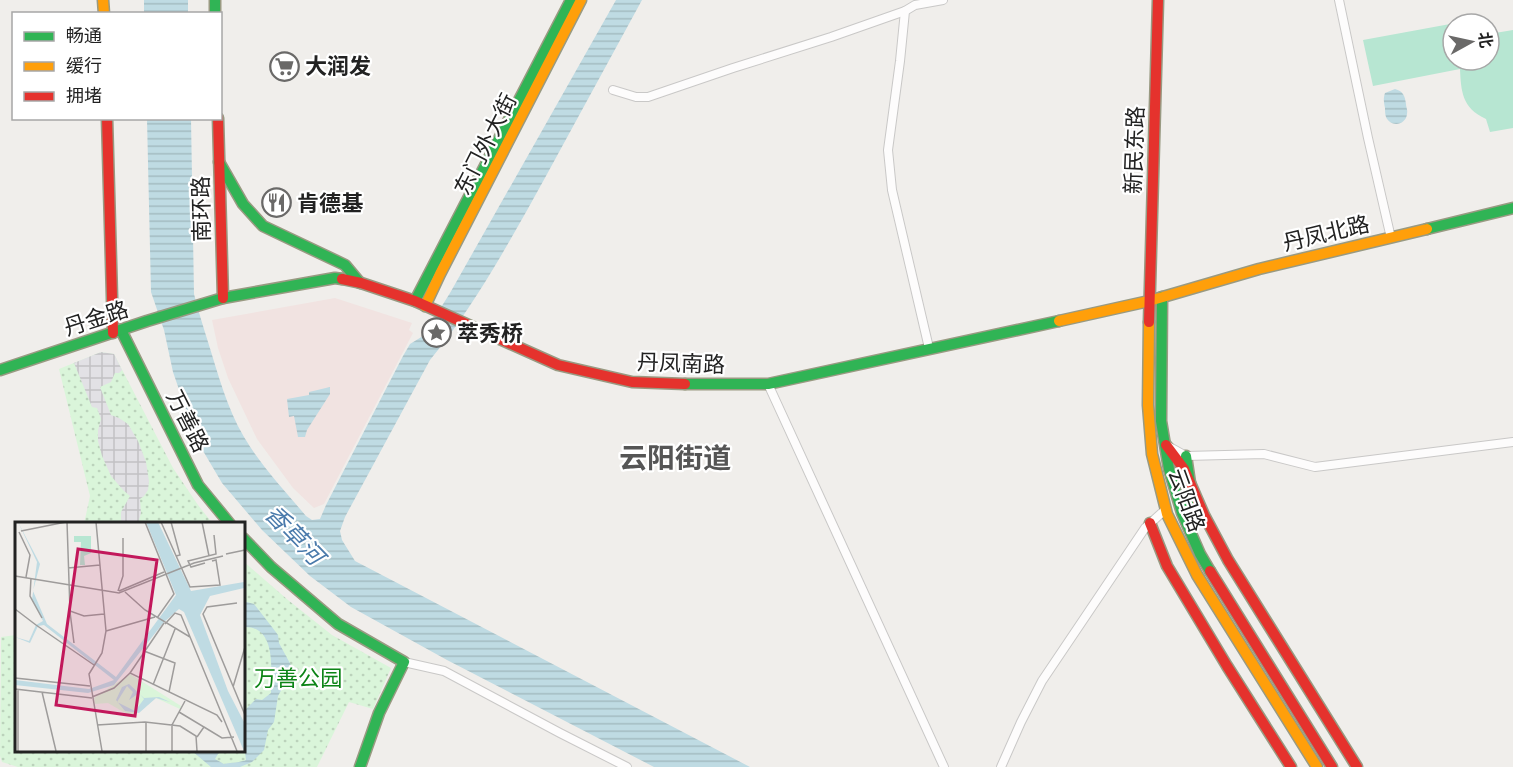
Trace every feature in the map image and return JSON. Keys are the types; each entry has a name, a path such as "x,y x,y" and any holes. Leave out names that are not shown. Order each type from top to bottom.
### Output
{"street":[{"name":"东门外大街","path":"420,304 571,0"},
{"name":"东门外大街","path":"420,304 440,274 581,0"},
{"path":"613,90 636,97 648,97 831,37 905,11 915,5 942,0"},
{"name":"新民东路","path":"1149,301 1158,0"},
{"path":"1339,0 1391,238"},
{"path":"905,11 888,150 892,190 929,348"},
{"name":"万善路","path":"107,120 117,331 198,485 228,522"},
{"name":"南环路","path":"218,120 223,298"},
{"path":"219,162 243,204 263,226 345,265 361,283"},
{"name":"丹凤北路","path":"1149,301 1259,269 1513,208"},
{"name":"丹凤南路","path":"223,298 335,278 361,283 420,304 558,365 632,382 691,384 768,384 1149,301"},
{"name":"云阳路","path":"1162,297 1161,421 1169,469 1182,513 1200,554 1332,767"},
{"name":"丹金路","path":"0,370 223,298"},
{"name":"云阳路","path":"1149,301 1148,405 1152,454 1166,509 1197,574 1317,767"},
{"path":"768,384 944,767"},
{"path":"1164,443 1186,456 1264,454 1315,467 1513,442"},
{"path":"1164,443 1184,469 1204,515 1228,560 1357,767"},
{"path":"1186,456 1190,483 1187,525"},
{"path":"1001,767 1042,681 1144,528 1166,509"},
{"path":"1150,523 1167,566 1291,767"},
{"path":"244,539 271,567 338,624 404,662 444,671 627,767"},
{"path":"360,767 387,693 404,662"}],"shaded area":[{"path":"335,298 412,323 409,330 413,333 324,504 314,508 293,488 257,439 228,378 212,320"},
{"path":"101,352 114,354 122,370 115,373 111,382 100,387 111,415 128,424 146,462 148,490 140,499 141,513 139,522 121,522 121,512 130,496 111,476 102,456 98,441 101,419 97,408 92,407 74,363"}],"green space":[{"path":"1441,26 1441,72 1445,72 1373,86 1363,40"},
{"path":"1513,30 1513,128 1490,132 1486,119 1478,115 1467,104 1461,85 1460,72 1501,72 1501,32"},
{"path":"101,352 114,354 173,468 211,522 84,522 90,496 59,369"},
{"name":"万善公园","path":"244,562 332,635 391,668 373,709 349,702 317,767 18,767 2,762 0,756 1,637 15,635 15,752 244,752"}],"water":[{"path":"144,0 188,0 188,12 144,12"},
{"name":"香草河","path":"616,0 642,0 506,247 478,294 430,360 345,517 340,531 342,540 355,561 750,767 654,767 447,660 351,607 310,576 262,530 222,483 196,439 173,372 164,330 151,292 147,120 191,120 194,294 219,378 244,437 274,478 312,520 320,519 410,344 423,336 450,293"},
{"path":"1395,89 1403,94 1407,111 1404,121 1398,124 1391,123 1386,117 1384,100 1385,93"},
{"path":"330,387 330,394 305,437 298,437 294,416 289,417 287,399 309,395 309,392"},
{"path":"244,601 254,604 278,635 279,643 293,669 278,696 274,722 268,730 264,750 252,762 240,767 211,767 193,752 221,752 215,759 224,764 246,760 244,711 256,699 262,700 271,693 270,651 262,633 254,628 244,627"}],"traffic: fast":[{"path":"215,0 215,12"},
{"path":"415,301 571,0"},
{"path":"219,162 243,204 263,226 345,265 360,283"},
{"path":"1427,229 1513,208"},
{"path":"0,370 223,298 335,278 342,279"},
{"path":"1162,297 1161,421 1169,469 1182,513 1210,571"},
{"path":"685,384 768,384 1059,321"},
{"path":"121,330 198,485 228,522"},
{"path":"1186,456 1190,483 1187,522"},
{"path":"244,539 271,567 338,624 404,662 379,713 360,767"}],"traffic: slow":[{"path":"103,0 104,12"},
{"path":"425,306 581,0"},
{"path":"1059,321 1149,301 1259,269 1427,229"},
{"path":"1149,322 1148,405 1152,454 1167,514 1197,575 1317,767"}],"traffic: jam":[{"path":"1149,322 1158,0"},
{"path":"107,120 113,333"},
{"path":"218,120 223,298"},
{"path":"342,279 415,301 558,365 632,382 685,384"},
{"path":"1166,445 1184,469 1204,515 1228,560 1357,767"},
{"path":"1150,523 1167,566 1291,767"},
{"path":"1210,571 1332,767"}],"place":[{"name":"大润发","path":"284,66"},
{"name":"肯德基","path":"276,203"},
{"name":"萃秀桥","path":"436,333"}],"district":[{"name":"云阳街道","path":"675,458"}]}
